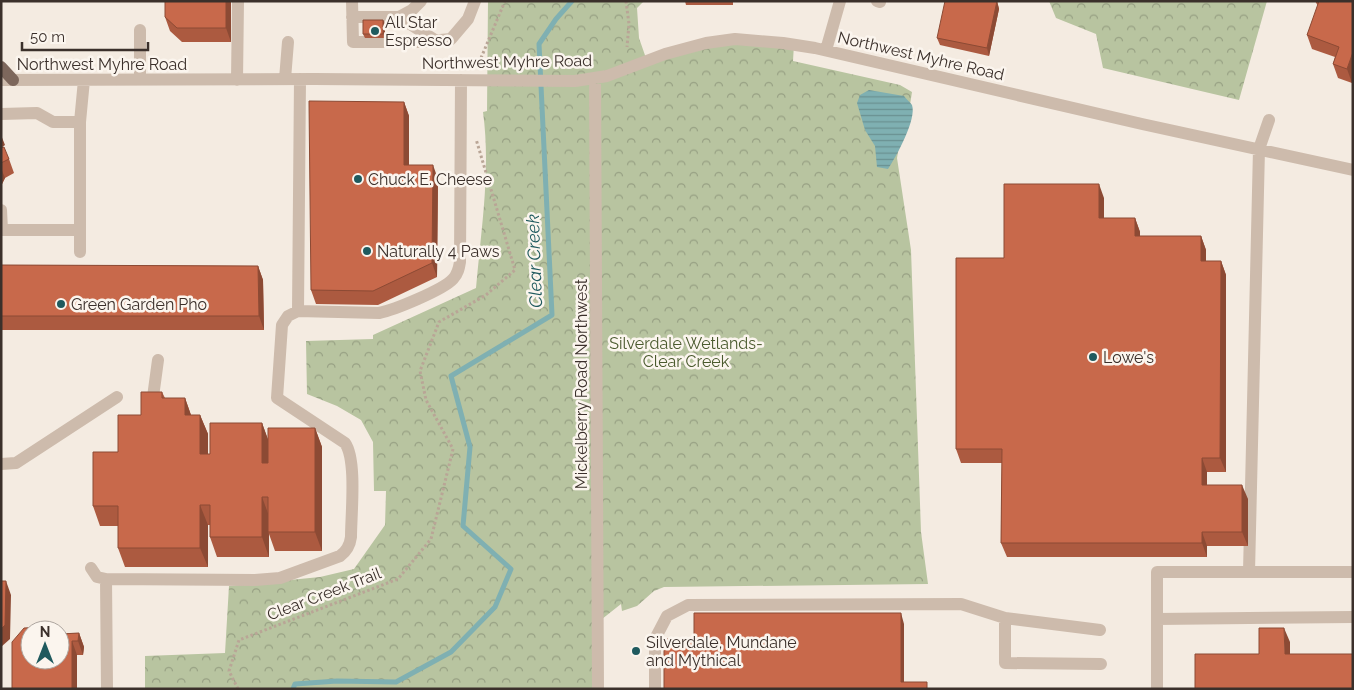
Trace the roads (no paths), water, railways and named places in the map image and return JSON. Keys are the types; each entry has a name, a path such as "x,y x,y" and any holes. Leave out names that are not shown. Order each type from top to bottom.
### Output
{"main road":[{"path":"1,67 7,80"}],"street":[{"path":"237,80 238,1"},
{"path":"352,1 352,42 419,42 451,39 468,19 475,1"},
{"path":"399,18 412,10 421,1"},
{"path":"826,50 840,1"},
{"path":"352,18 399,18 435,40"},
{"path":"140,30 140,80"},
{"name":"Northwest Myhre Road","path":"7,80 300,79 554,82 596,79 665,54 706,43 728,40 759,40 826,50 1132,122 1353,170"},
{"path":"285,79 288,42"},
{"path":"298,312 300,79"},
{"name":"Mickelberry Road Northwest","path":"596,79 598,689"},
{"path":"80,252 80,122 84,80"},
{"path":"91,568 97,577 106,579 255,580 280,578 340,556 349,547 351,537 351,461 348,448 345,443 277,398 282,326 288,316 298,312 379,313 390,311 443,287 457,275 460,262 461,80"},
{"path":"1,114 37,113 53,122 80,122"},
{"path":"1249,572 1260,149 1269,120"},
{"path":"1,210 2,230 80,230"},
{"path":"153,397 158,360"},
{"path":"1,464 16,463 117,397"},
{"path":"1157,689 1157,572 1353,572"},
{"path":"106,579 107,689"},
{"path":"655,689 655,639 667,616 688,605 960,604 1005,618 1100,630"},
{"path":"1157,619 1353,617"},
{"path":"1005,618 1005,663 1101,664"}],"water":[{"path":"869,90 904,96 912,105 913,111 909,128 888,169 877,167 875,146 865,130 857,103 860,95"}],"waterway":[{"name":"Clear Creek","path":"293,689 295,684 337,681 396,682 451,652 495,607 511,569 463,526 470,447 451,376 552,315 539,44 556,19 572,1"}],"place":[{"name":"All Star Espresso","path":"375,31"},
{"name":"Chuck E. Cheese","path":"358,179"},
{"name":"Naturally 4 Paws","path":"367,251"},
{"name":"Green Garden Pho","path":"61,304"},
{"name":"Lowe's","path":"1093,357"},
{"name":"Silverdale, Mundane and Mythical","path":"636,651"}],"park label":[{"name":"Silverdale Wetlands- Clear Creek","path":"686,352"}]}
